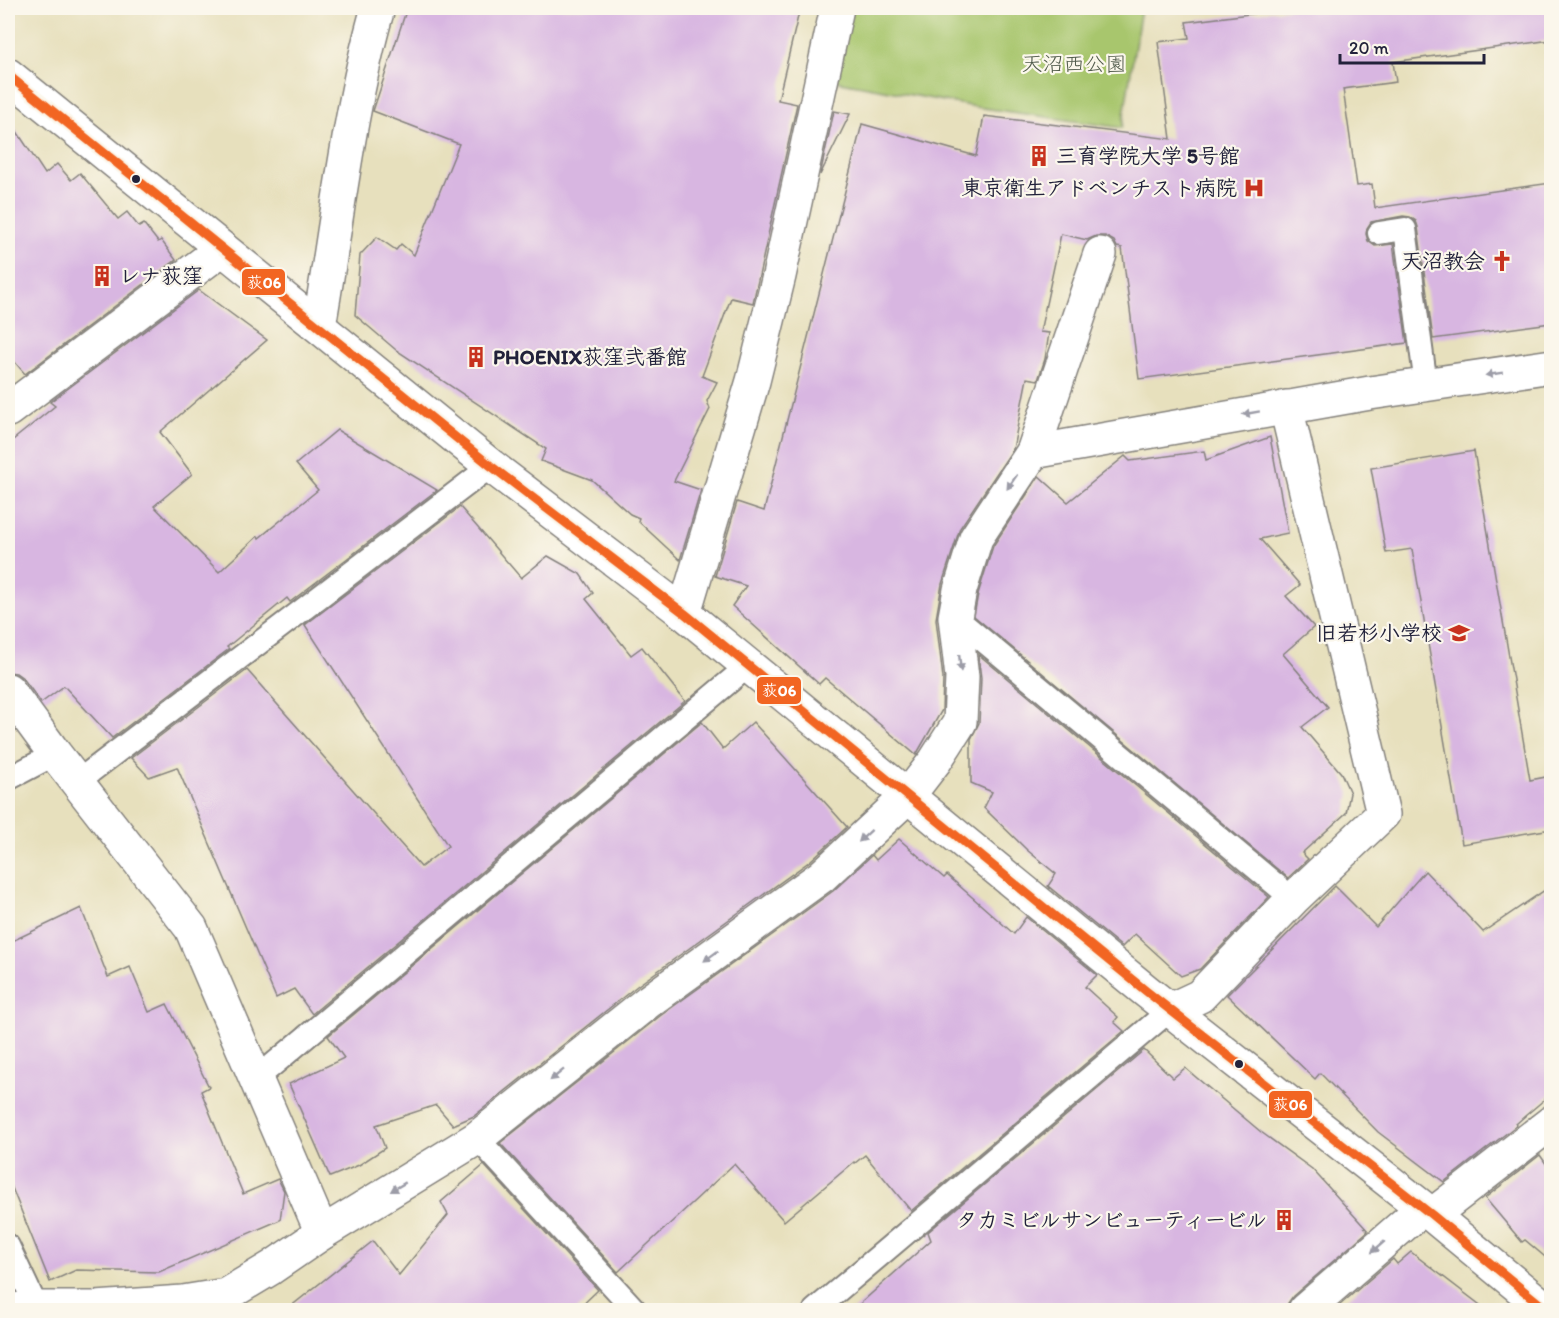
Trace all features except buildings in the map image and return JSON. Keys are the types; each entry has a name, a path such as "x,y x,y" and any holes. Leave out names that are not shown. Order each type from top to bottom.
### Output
{"street":[{"path":"319,326 352,131 369,40 378,8"},
{"path":"684,613 753,381 837,8"},
{"path":"8,75 491,466 684,613 1170,1010 1427,1212 1547,1311"},
{"path":"8,410 222,249"},
{"path":"29,1310 183,1302 233,1303 271,1268 322,1233 477,1138 649,1001 822,876 908,796 935,761 960,722 962,677 955,617 960,590 976,538 1033,452 1100,254"},
{"path":"1033,452 1286,407 1551,366"},
{"path":"1170,1010 1200,996 1293,899 1383,814 1286,407"},
{"path":"8,690 191,928 322,1233"},
{"path":"1305,1311 1427,1212 1551,1122"}],"lane":[{"path":"1379,233 1405,229 1426,385"},
{"path":"77,782 491,466"},
{"path":"955,617 1293,899"},
{"path":"256,1079 748,666"},
{"path":"8,779 55,754"},
{"path":"815,1311 1170,1010"},
{"path":"477,1138 635,1311"},
{"path":"8,1246 29,1310"}],"green space":[{"name":"天沼西公園","path":"852,8 1141,8 1122,128 976,107 835,81"}],"transit line":[{"name":"荻06","path":"8,75 491,466 684,613 1146,991 1432,1215 1547,1310"}],"place":[{"name":"三育学院大学 5号館","path":"1039,156"},
{"name":"東京衛生アドベンチスト病院","path":"1254,188"},
{"name":"天沼教会","path":"1502,261"},
{"name":"レナ荻窪","path":"102,276"},
{"name":"PHOENIX荻窪弐番館","path":"476,357"},
{"name":"旧若杉小学校","path":"1459,633"},
{"name":"タカミビルサンビューティービル","path":"1284,1220"}]}
